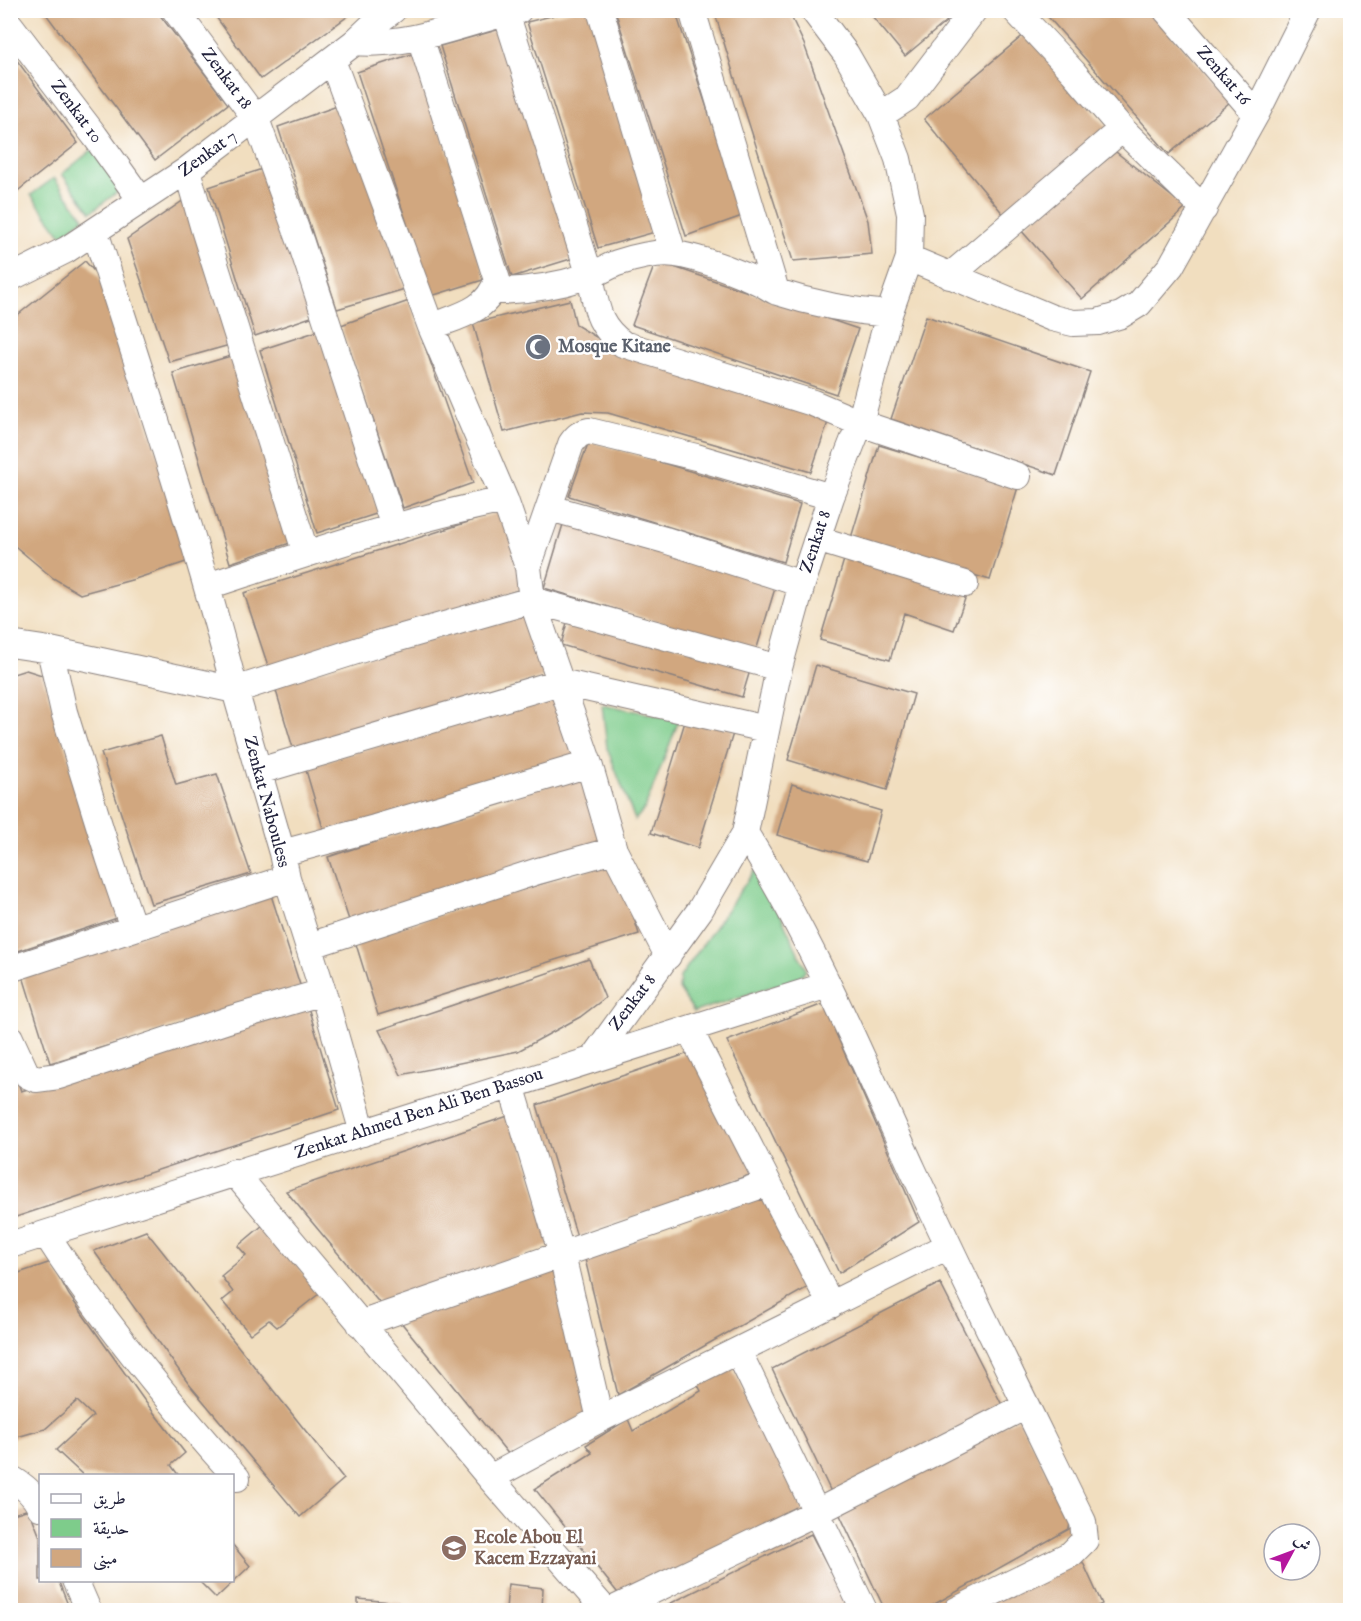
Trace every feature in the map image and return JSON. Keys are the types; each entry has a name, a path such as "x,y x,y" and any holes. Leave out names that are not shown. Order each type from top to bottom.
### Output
{"street":[{"name":"Zenkat 18","path":"175,10 256,119 301,243 394,527"},
{"path":"600,10 673,253"},
{"path":"692,10 776,291"},
{"name":"Zenkat 8","path":"593,1058 700,910 745,833 779,668 802,585 831,497 860,423 889,314 909,258 910,214 898,159 881,115 846,54 813,10"},
{"path":"881,115 907,98 974,10"},
{"path":"1016,10 1122,129 1204,209"},
{"name":"Zenkat 16","path":"1166,10 1256,114"},
{"path":"909,258 1052,318 1073,323 1098,322 1121,315 1139,304 1171,266 1204,209 1256,114 1308,10"},
{"path":"355,42 377,44 399,42 513,12 590,276 598,313 605,328 623,344 813,403 860,423 1018,476"},
{"name":"Zenkat 7","path":"10,278 48,260 187,170 355,42 377,15"},
{"name":"Zenkat 10","path":"10,25 141,200"},
{"path":"420,37 496,280 494,291 486,302 473,310 431,327"},
{"path":"332,60 431,327 505,500 528,567 532,600 589,765 614,850 668,956"},
{"path":"950,276 1122,129"},
{"path":"187,170 202,226 306,554"},
{"name":"Zenkat Nabouless","path":"94,231 208,586 235,690 282,852 287,878 323,992 363,1133"},
{"path":"494,291 518,291 541,287 590,276 616,263 641,256 673,253 710,263 776,291 854,311 889,314"},
{"path":"528,567 571,444 580,434 589,431 706,460 831,497"},
{"path":"208,586 394,527 505,500"},
{"path":"550,508 665,540 802,585"},
{"path":"817,539 965,584"},
{"path":"10,644 50,650 235,690 378,644 532,600 779,668"},
{"path":"50,650 64,712 133,928"},
{"path":"259,771 560,682 766,729"},
{"path":"282,852 386,825 589,765"},
{"path":"745,833 767,868 828,985 948,1246 1083,1522 1085,1540 1071,1554 957,1611"},
{"path":"309,946 538,871 614,850"},
{"path":"10,969 287,878"},
{"name":"Zenkat Ahmed Ben Ali Ben Bassou","path":"10,1245 828,985"},
{"path":"10,1038 27,1075 36,1079 59,1076 323,992"},
{"path":"689,1029 831,1305"},
{"path":"511,1084 562,1255 600,1419"},
{"path":"234,1172 490,1478 605,1611"},
{"path":"360,1324 768,1183"},
{"path":"46,1234 99,1310 165,1395 234,1474"},
{"path":"490,1478 600,1419 948,1246"},
{"path":"738,1351 864,1611"},
{"path":"612,1611 817,1512 1026,1406"},
{"path":"234,1475 237,1478"},
{"path":"10,1478 21,1484 39,1505"},
{"path":"75,1582 88,1611"}],"green space":[{"path":"94,148 124,187 91,212 62,174"},
{"path":"54,178 84,218 62,236 31,195"},
{"path":"602,704 679,720 645,808 635,820 607,748"},
{"path":"754,871 761,872 806,970 798,978 694,1012 679,989 680,977"}],"building":[{"path":"43,10 156,10 228,104 155,160"},
{"path":"211,10 344,10 348,16 261,79"},
{"path":"575,10 591,10 655,232 598,248 527,22"},
{"path":"615,10 675,10 742,216 686,236"},
{"path":"714,10 788,10 804,44 868,221 872,254 793,261"},
{"path":"867,10 960,10 905,56"},
{"path":"1042,10 1151,10 1230,102 1169,154"},
{"path":"504,28 577,257 512,277 440,46"},
{"path":"1026,33 1107,129 1004,215 924,119"},
{"path":"10,51 78,143 10,197"},
{"path":"418,52 486,279 431,296 357,72"},
{"path":"343,104 405,289 337,309 278,127"},
{"path":"1116,152 1186,208 1082,299 1020,229"},
{"path":"265,168 314,316 255,336 209,187"},
{"path":"187,198 237,343 169,362 127,239"},
{"path":"85,261 100,278 192,560 80,594 53,578 10,542 10,321"},
{"path":"656,261 858,329 836,394 632,325"},
{"path":"570,300 576,325 616,349 829,419 811,472 608,413 582,412 504,432 473,323"},
{"path":"409,301 473,483 403,508 341,325"},
{"path":"926,316 1090,372 1056,475 891,419"},
{"path":"318,331 379,513 317,533 260,350"},
{"path":"241,353 296,541 230,563 173,373"},
{"path":"589,441 800,504 783,562 569,496"},
{"path":"879,445 1018,487 990,580 851,538"},
{"path":"503,511 528,587 269,669 244,593"},
{"path":"564,521 776,585 756,651 544,588"},
{"path":"846,553 967,593 954,630 904,613 890,660 820,640"},
{"path":"534,610 552,674 293,748 274,684"},
{"path":"569,615 751,667 742,697 561,645"},
{"path":"816,665 914,694 887,790 788,760"},
{"path":"26,670 42,675 120,917 12,953 10,948 10,675"},
{"path":"562,691 582,759 325,835 305,767"},
{"path":"687,715 734,730 698,848 651,833"},
{"path":"161,736 176,785 217,774 251,874 151,904 101,753"},
{"path":"583,774 605,843 351,926 328,857"},
{"path":"792,784 881,811 867,861 777,835"},
{"path":"616,861 639,934 378,1015 355,941"},
{"path":"271,895 301,988 50,1063 22,973"},
{"path":"589,959 605,998 580,1017 518,1051 401,1075 379,1030"},
{"path":"823,1004 919,1222 839,1273 727,1041"},
{"path":"308,1007 339,1110 10,1219 10,1061 21,1091"},
{"path":"692,1052 755,1173 577,1237 537,1105"},
{"path":"514,1114 550,1245 382,1306 286,1191"},
{"path":"765,1194 810,1286 618,1395 585,1259"},
{"path":"263,1225 320,1293 277,1327 269,1320 250,1334 222,1301 233,1292 221,1276 246,1255 238,1246"},
{"path":"146,1231 344,1479 300,1517 188,1383 94,1251"},
{"path":"51,1262 69,1295 185,1453 171,1465 178,1474 82,1474 56,1450 93,1416 77,1401 45,1429 10,1439 10,1276"},
{"path":"558,1263 589,1415 510,1456 400,1321"},
{"path":"940,1283 1002,1405 833,1496 772,1369"},
{"path":"730,1365 804,1512 621,1597 535,1489 592,1453 586,1445 628,1419 633,1431 701,1391 697,1383"},
{"path":"1018,1418 1071,1516 1069,1529 924,1610 885,1610 840,1515"},
{"path":"29,1509 39,1534 39,1582 59,1582 70,1610 10,1610 10,1515"},
{"path":"811,1534 851,1610 657,1610"},
{"path":"234,1546 250,1566 234,1581"},
{"path":"1080,1556 1102,1604 1090,1610 978,1610"},
{"path":"200,1582 233,1582 216,1598"},
{"path":"508,1584 543,1588 542,1610 506,1610"},
{"path":"358,1599 402,1603 401,1610 358,1610"}],"place":[{"name":"Mosque Kitane","path":"538,347"},
{"name":"Ecole Abou El Kacem Ezzayani","path":"454,1548"}]}
